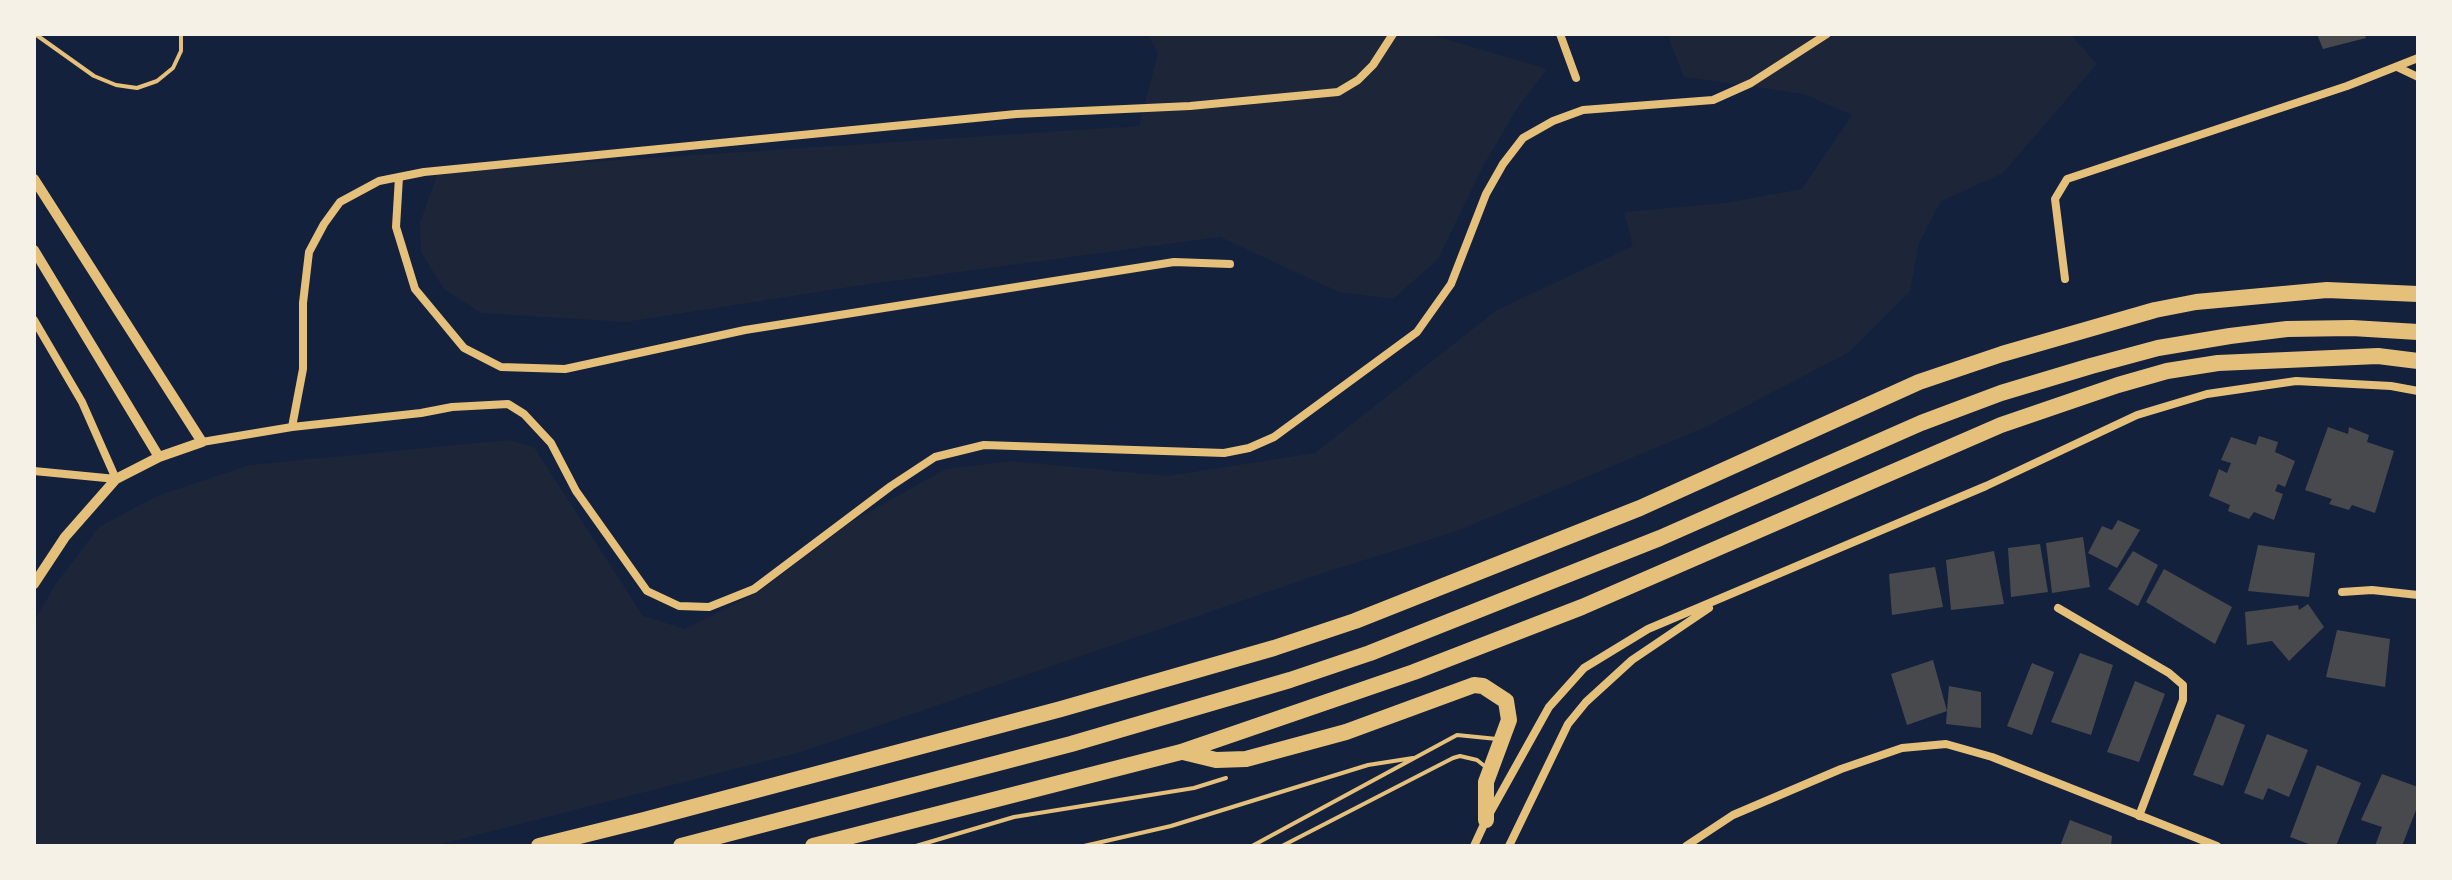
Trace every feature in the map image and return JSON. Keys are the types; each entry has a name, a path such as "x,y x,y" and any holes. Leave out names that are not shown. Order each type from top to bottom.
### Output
{"highway":[{"path":"539,846 1061,709 1274,648 1355,621 1640,508 1919,382 2002,354 2155,310 2196,302 2327,290 2414,291"},
{"path":"681,846 1071,744 1290,680 1370,653 1660,538 1921,423 2001,393 2076,370 2158,348 2230,336 2313,329 2418,332"},
{"path":"813,846 1181,752 1414,672 1582,607 2001,425 2118,385 2167,371 2218,363 2316,356 2378,356 2418,361"},
{"path":"1181,752 1216,760 1246,759 1346,732 1474,685 1491,689 1506,701 1509,720 1486,782 1486,820"}],"street":[{"path":"292,427 303,369 303,303 309,252 340,202 379,181 440,171 1016,114 1190,106 1338,92 1358,80 1373,65 1393,34"},
{"path":"1560,34 1576,78"},
{"path":"34,584 65,537 116,479 159,457 202,442 452,407 508,404 524,414 551,443 576,491 647,591 679,606 709,607 754,589 891,486 935,457 984,445 1224,453 1249,448 1274,437 1417,332 1451,284 1486,194 1523,138 1553,121 1583,110 1713,100 1751,83 1827,34"},
{"path":"2065,279 2055,199 2067,179 2347,86 2418,58"},
{"path":"2397,67 2418,77"},
{"path":"399,177 396,227 415,289 464,348 501,367 565,369 745,330 1174,262 1230,264"},
{"path":"34,179 202,442"},
{"path":"34,250 159,457"},
{"path":"34,320 87,413 116,479"},
{"path":"1474,846 1549,707 1584,668 1648,629 1986,486 2137,415 2179,402 2207,394 2296,381 2391,386 2418,391"},
{"path":"34,471 116,479"},
{"path":"2342,592 2372,590 2418,595"},
{"path":"1509,846 1568,724 1586,702 1632,660 1723,598"},
{"path":"2058,608 2169,673 2183,685 2183,700 2139,816"},
{"path":"1686,846 1733,815 1841,769 1902,748 1946,744 1992,757 2217,846"}],"lane":[{"path":"35,34 94,76 116,85 137,88 157,81 173,68 181,51 181,34"},
{"path":"1252,846 1457,735 1504,738"},
{"path":"1282,846 1460,756 1477,760 1490,772"},
{"path":"1084,846 1171,826 1368,765 1413,758"}],"shaded area":[{"path":"1147,34 1429,34 1547,69 1518,107 1483,166 1438,259 1393,299 1339,292 1220,237 862,285 626,322 481,313 444,289 421,252 420,223 438,172 1139,126 1158,53"},
{"path":"1667,34 2070,34 2097,64 2003,173 1941,201 1919,243 1910,291 1849,352 1708,426 1457,531 1323,573 801,752 434,846 34,846 34,622 55,585 99,527 157,496 250,465 508,440 534,447 643,616 685,629 757,593 851,522 946,469 1011,461 1168,476 1315,453 1497,310 1633,246 1624,212 1725,203 1802,189 1852,115 1804,94 1684,77"}],"building":[{"path":"2317,34 2364,34 2366,38 2323,49"},
{"path":"2328,427 2348,434 2349,427 2369,435 2367,442 2394,451 2375,513 2352,505 2349,510 2329,504 2332,499 2305,490"},
{"path":"2259,436 2278,442 2275,452 2295,461 2285,487 2278,484 2275,491 2283,494 2274,520 2254,512 2249,519 2228,511 2230,505 2209,496 2219,469 2227,473 2231,463 2221,460 2231,437 2256,445"},
{"path":"2118,520 2140,530 2117,568 2088,553 2102,526 2112,530"},
{"path":"2083,537 2090,587 2052,593 2046,543"},
{"path":"2040,544 2048,592 2011,597 2008,548"},
{"path":"2258,545 2315,553 2309,597 2248,591"},
{"path":"1994,551 2004,604 1951,610 1946,560"},
{"path":"2133,551 2158,565 2138,606 2108,589"},
{"path":"1935,567 1943,607 1892,615 1889,574"},
{"path":"2164,569 2232,607 2215,644 2146,602"},
{"path":"2308,604 2324,627 2289,661 2272,641 2247,645 2245,612 2298,605 2299,610"},
{"path":"2337,630 2390,639 2385,687 2326,677"},
{"path":"2080,653 2113,665 2091,735 2051,722"},
{"path":"1933,660 1947,711 1907,725 1891,674"},
{"path":"2032,663 2054,672 2032,735 2007,726"},
{"path":"2135,681 2165,694 2139,762 2107,752"},
{"path":"1949,686 1981,692 1981,728 1946,724"},
{"path":"2217,714 2245,725 2223,786 2193,775"},
{"path":"2267,734 2308,750 2289,797 2268,788 2263,800 2244,793"},
{"path":"2317,765 2361,783 2336,846 2314,846 2290,837"},
{"path":"2382,774 2418,787 2418,805 2402,846 2375,846 2382,827 2361,820"},
{"path":"2070,820 2112,836 2111,846 2060,846"}]}
